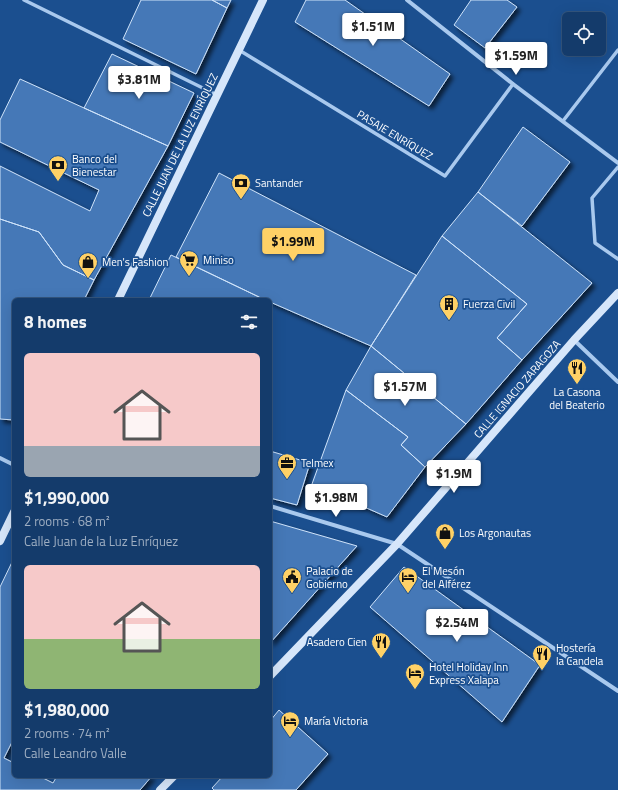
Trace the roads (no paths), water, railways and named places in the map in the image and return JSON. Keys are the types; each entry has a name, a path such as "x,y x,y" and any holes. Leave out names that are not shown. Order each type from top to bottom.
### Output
{"main road":[{"name":"CALLE JUAN DE LA LUZ ENRÍQUEZ","path":"119,298 263,0"},
{"name":"CALLE IGNACIO ZARAGOZA","path":"272,674 397,544 574,340 618,293"},
{"path":"0,541 12,516"},
{"path":"160,790 172,778"}],"street":[{"path":"24,0 217,95"},
{"path":"407,0 513,84 618,163"},
{"name":"PASAJE ENRÍQUEZ","path":"239,50 445,176 513,84"},
{"path":"563,121 618,50"},
{"path":"618,167 592,198 595,242 618,259"},
{"path":"574,340 618,382"},
{"path":"0,458 12,465"},
{"path":"272,507 397,544 618,690"}],"place":[{"name":"Banco del Bienestar","path":"58,182"},
{"name":"Santander","path":"241,200"},
{"name":"Miniso","path":"189,277"},
{"name":"Men's Fashion","path":"88,279"},
{"name":"Fuerza Civil","path":"449,321"},
{"name":"La Casona del Beaterio","path":"577,385"},
{"name":"Telmex","path":"287,480"},
{"name":"Los Argonautas","path":"445,550"},
{"name":"Palacio de Gobierno","path":"292,594"},
{"name":"El Mesón del Alférez","path":"408,594"},
{"name":"Asadero Cien","path":"381,659"},
{"name":"Hostería la Candela","path":"542,671"},
{"name":"Hotel Holiday Inn Express Xalapa","path":"415,690"},
{"name":"María Victoria","path":"290,738"}]}
